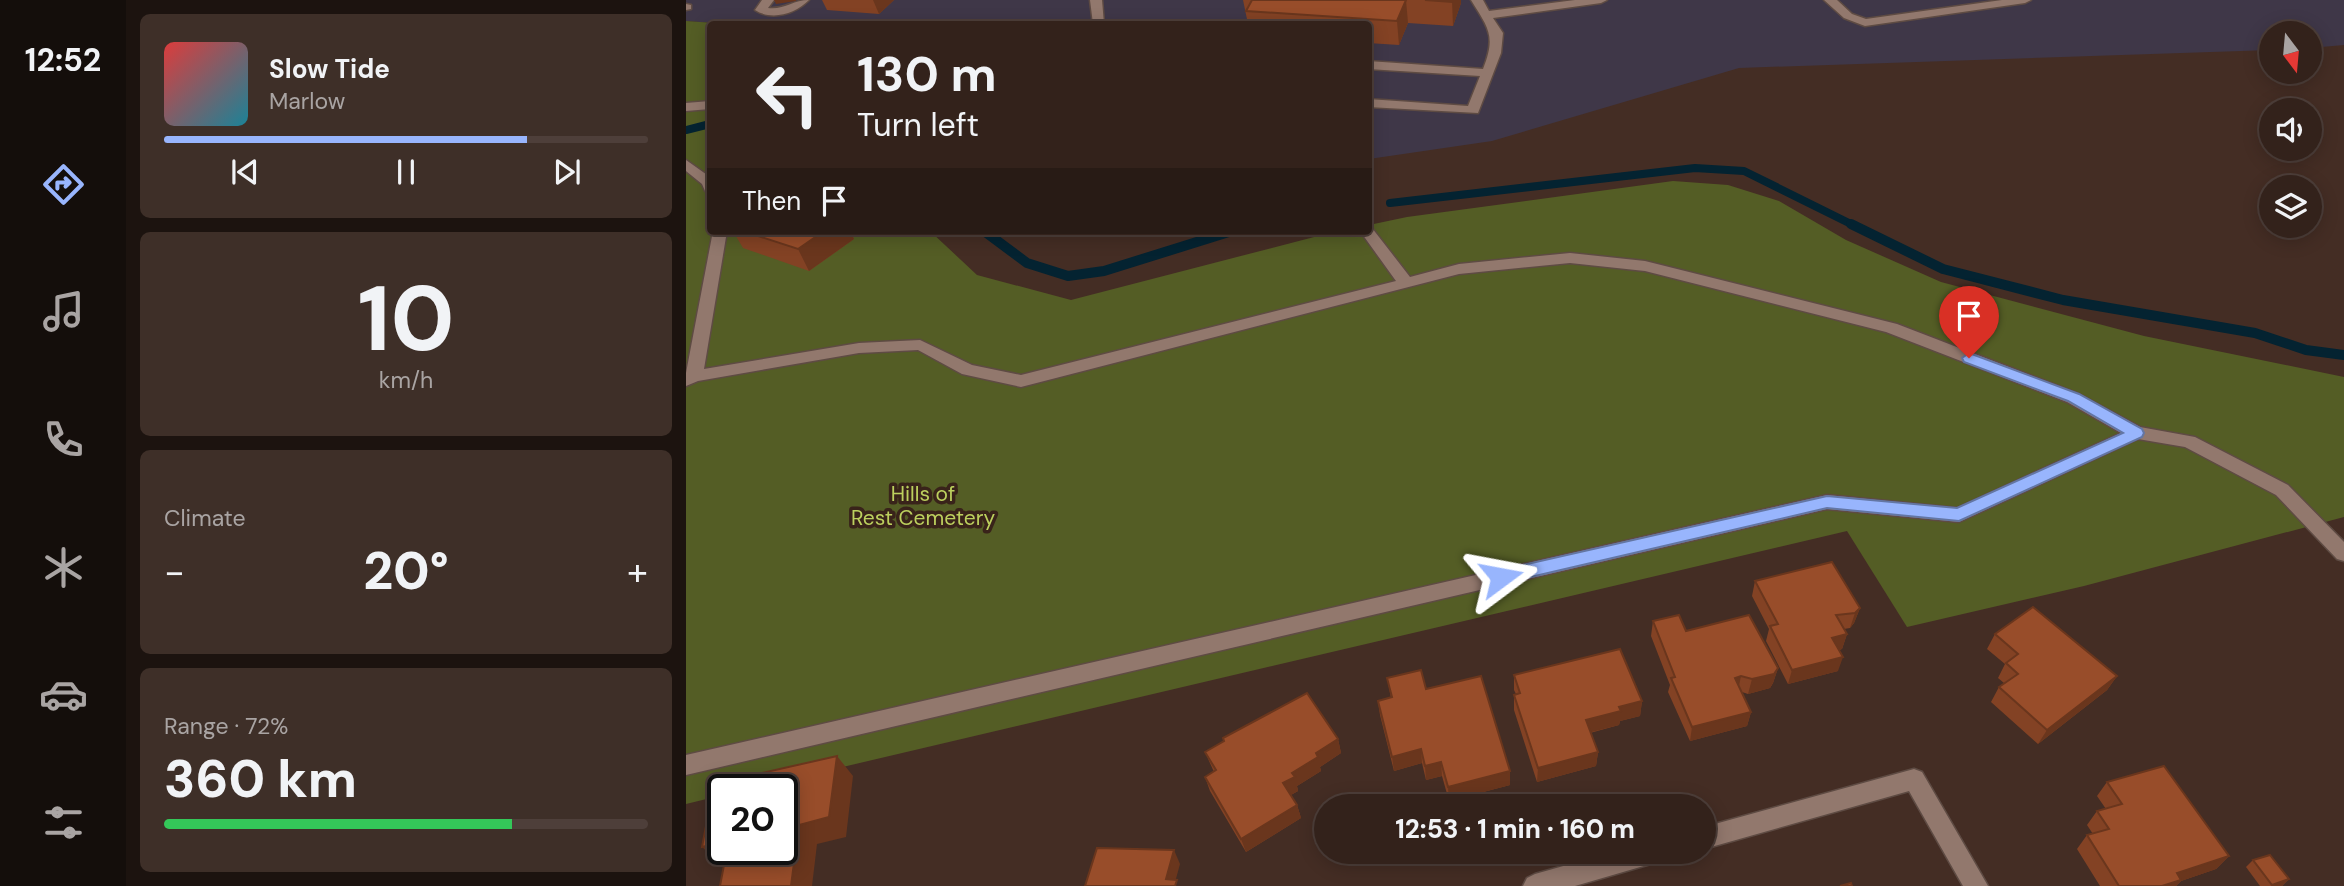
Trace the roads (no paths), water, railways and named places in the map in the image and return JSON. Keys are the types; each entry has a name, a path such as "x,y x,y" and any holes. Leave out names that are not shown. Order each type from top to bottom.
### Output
{"street":[{"path":"768,0 761,10 773,13 790,11 803,0"},
{"path":"1096,0 1099,21"},
{"path":"1372,103 1473,110 1495,52 1497,33 1477,0"},
{"path":"1487,15 1601,0"},
{"path":"1830,0 1848,16 1865,23 2025,0"},
{"path":"1372,65 1487,73"},
{"path":"686,107 707,106"},
{"path":"686,164 707,181"},
{"path":"719,235 690,378 859,348 920,345 968,370 1021,381 1080,369 1459,269 1570,258 1645,266 1891,328 2073,397 2136,433 2189,441 2281,490 2344,554"},
{"path":"1370,235 1406,283"},
{"path":"686,765 1827,502 1959,515 2136,433"},
{"path":"1716,835 1914,779 1976,886"},
{"path":"1535,886 1612,864"}],"waterway":[{"path":"686,130 707,125"},
{"path":"1390,203 1695,168 1744,171 1855,226"},
{"path":"1851,224 1943,269 2063,300 2255,333 2306,350 2344,355"},
{"path":"989,235 1027,263 1068,276 1104,271 1219,235"}],"park label":[{"name":"Hills of Rest Cemetery","path":"923,506"}]}
